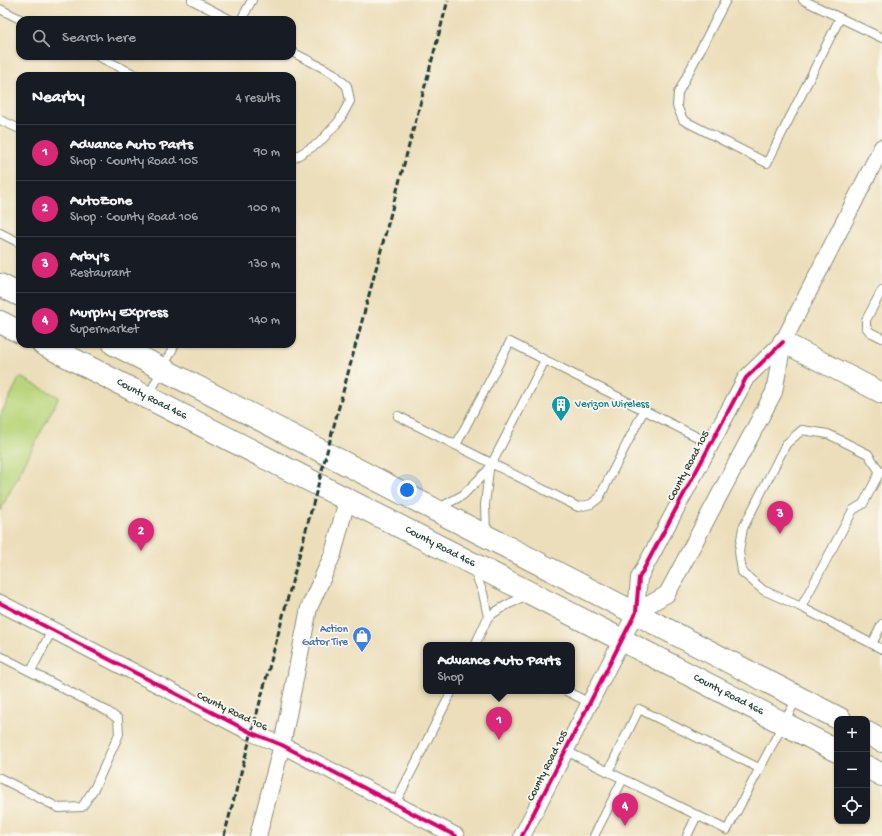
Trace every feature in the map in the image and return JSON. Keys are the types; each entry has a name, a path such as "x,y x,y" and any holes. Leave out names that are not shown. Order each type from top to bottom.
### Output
{"main road":[{"path":"0,285 16,293"},
{"path":"0,322 16,330"},
{"name":"County Road 466","path":"51,348 834,749"},
{"path":"122,348 636,612 834,716"},
{"path":"870,735 882,741"},
{"path":"870,769 882,775"}],"street":[{"name":"County Road 105","path":"636,612 667,594 774,392 783,342 882,147"},
{"name":"County Road 105","path":"522,836 636,612 639,578 746,378 783,342"},
{"path":"783,342 882,393"},
{"path":"258,836 282,745 310,608 333,554 348,500"},
{"name":"County Road 106","path":"0,603 252,733 282,745 456,836"}],"lane":[{"path":"192,0 223,16"},
{"path":"244,16 252,0"},
{"path":"726,0 678,93 677,106 683,120 767,162 840,18"},
{"path":"803,0 882,38"},
{"path":"0,9 16,17"},
{"path":"296,54 333,73 347,86 350,101 339,122 318,143 296,157"},
{"path":"105,60 130,72"},
{"path":"0,120 16,127"},
{"path":"0,233 16,241"},
{"path":"882,290 866,320 866,327 870,332 882,338"},
{"path":"456,445 510,342 711,444"},
{"path":"148,397 173,348"},
{"path":"435,510 463,495 491,466 545,360"},
{"path":"398,416 456,445 491,466 578,507 591,504 599,498 644,410"},
{"path":"801,607 853,510 863,504 881,472 868,454 828,434 802,430 786,444 743,528 739,551 742,572 764,590 801,607 882,649"},
{"path":"486,536 485,505 491,466"},
{"path":"470,562 478,576 488,617"},
{"path":"476,642 488,617 505,605 521,598 537,596"},
{"path":"872,644 882,624"},
{"path":"31,671 52,630"},
{"path":"0,656 107,711 118,719 120,734 95,787 82,807 59,808 0,778"},
{"path":"395,804 450,694"},
{"path":"572,694 590,703"},
{"path":"566,751 727,830 797,697"},
{"path":"608,772 639,709 760,768"},
{"path":"594,836 623,779"},
{"path":"687,836 697,816"}],"green space":[{"path":"20,377 59,397 0,511 0,416"}],"railway":[{"path":"224,836 448,0"}],"cycle path":[{"path":"522,836 636,612 639,578 746,378 783,342"},
{"path":"0,603 252,733 282,745 456,836"}],"place":[{"name":"Verizon Wireless","path":"561,422"},
{"name":"Arby's","path":"780,534"},
{"name":"AutoZone","path":"141,551"},
{"name":"Action Gator Tire","path":"362,653"},
{"name":"Advance Auto Parts","path":"499,740"},
{"name":"Murphy Express","path":"625,826"}]}
